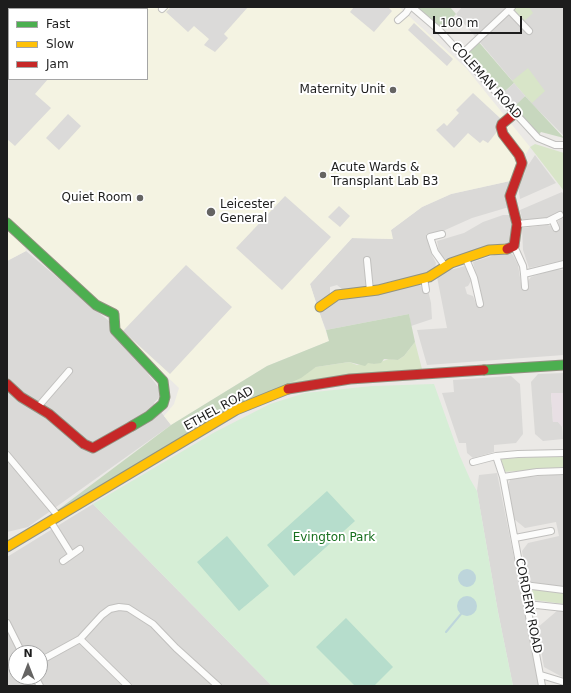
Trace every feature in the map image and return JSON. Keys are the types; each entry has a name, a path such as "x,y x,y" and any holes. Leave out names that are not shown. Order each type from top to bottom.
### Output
{"street":[{"path":"398,20 411,7"},
{"name":"COLEMAN ROAD","path":"411,7 440,31 514,114 538,138 555,145 564,145"},
{"path":"462,54 511,8 529,31"},
{"path":"514,114 502,124 501,127 503,134 521,159 520,171 510,196 517,224 514,246 523,266 525,287"},
{"path":"517,224 552,219 560,215"},
{"path":"552,219 556,228"},
{"path":"7,223 96,305 114,314 115,330 163,381 165,397 163,404 149,416 124,432 93,448 84,444 62,424 21,397 7,384"},
{"path":"442,234 430,237 435,252 445,266"},
{"path":"320,307 337,295 370,291 424,278 437,272 445,266 489,250 509,249 514,246"},
{"path":"466,259 474,278 480,304"},
{"path":"367,260 370,291"},
{"path":"524,274 564,264"},
{"path":"424,278 426,290"},
{"name":"ETHEL ROAD","path":"7,547 236,410 288,389 350,379 564,365"},
{"path":"37,408 69,371"},
{"path":"473,462 496,456 564,453"},
{"path":"7,455 55,519 71,554"},
{"name":"CORDERY ROAD","path":"496,456 503,477 542,686"},
{"path":"503,477 537,472 564,471"},
{"path":"515,538 551,531"},
{"path":"63,561 80,549"},
{"path":"524,585 564,590"},
{"path":"527,604 564,608"},
{"path":"48,657 80,639 102,615 110,609 120,607 128,608 153,624 176,648 218,686"},
{"path":"7,623 18,645"},
{"path":"80,639 128,686"},
{"path":"541,675 564,682"}],"shaded area":[{"name":"Leicester General","path":"7,7 399,7 466,68 530,147 510,181 451,194 422,207 391,230 393,239 352,238 310,284 329,341 267,366 171,425 164,416 174,404 179,388 110,322 109,312 35,245 7,216"},
{"path":"171,7 248,7 224,34 228,38 215,52 204,45 209,39 194,26 188,32 166,12"},
{"path":"354,7 388,7 392,11 374,32 350,12"},
{"path":"412,7 450,7 456,14 440,31"},
{"path":"462,7 564,7 564,136 532,104 456,14"},
{"path":"414,23 453,59 447,66 408,30"},
{"path":"477,40 514,83 503,93 515,105 525,96 564,138 541,132 538,136 462,54"},
{"path":"7,79 47,80 35,94 51,108 15,146 7,139"},
{"path":"514,83 525,96 515,106 503,93"},
{"path":"473,93 501,119 496,133 488,143 483,140 480,143 468,133 454,148 436,130 444,123 447,126 459,113 456,110"},
{"path":"68,114 81,126 59,150 46,138"},
{"path":"535,155 556,183 520,199 518,185 525,173 526,166"},
{"path":"510,181 506,195 509,207 472,218 443,231 426,234 436,263 435,269 423,274 363,288 342,289 337,285 330,287 330,294 316,304 310,284 352,238 392,239 391,230 422,207 451,194"},
{"path":"562,192 564,195 564,260 529,268 523,250 522,228 547,225 552,226 553,230 559,228 558,221 562,217 558,212 546,219 527,221 522,219 520,210"},
{"path":"285,196 331,237 282,290 236,248"},
{"path":"339,206 350,216 340,227 328,217"},
{"path":"503,215 511,215 510,243 490,245 448,260 443,258 439,252 437,241 464,233 483,222"},
{"path":"7,229 25,247 26,251 7,261"},
{"path":"26,251 110,322 111,333 128,348 163,393 154,403 171,425 28,527 7,532 7,261"},
{"path":"510,252 518,265 522,290 529,288 528,281 531,277 556,269 564,270 564,355 427,365 417,330 447,328 437,277 443,272 465,266 471,281 468,286 465,287 467,294 473,296 477,306 482,305 473,262 501,253"},
{"path":"186,265 232,307 170,374 123,331"},
{"path":"418,284 421,286 423,291 428,290 432,319 411,326 409,314 326,330 319,312 337,299 371,296"},
{"path":"409,314 415,342 404,356 398,360 384,359 381,363 368,363 365,366 349,362 316,367 301,378 272,391 59,517 55,512 171,425 267,366 329,341 326,330"},
{"path":"564,373 564,393 551,394 553,422 558,422 562,425 563,439 543,441 535,434 531,382 538,374"},
{"path":"511,376 520,384 523,434 516,443 494,445 494,452 473,458 467,453 466,443 459,443 442,393 454,392 453,380"},
{"path":"551,393 564,393 564,427 562,427 558,422 553,422"},
{"path":"497,473 539,686 513,686 498,612 477,491 479,475"},
{"path":"564,474 564,587 530,582 526,577 522,551 528,543 559,536 556,522 525,528 514,519 508,485 510,480 516,478"},
{"path":"93,504 272,686 7,686 7,557"},
{"path":"558,610 564,610 564,678 544,667 537,628"}],"green space":[{"path":"512,7 529,7 533,13 522,23 509,10"},
{"path":"528,68 545,91 532,103 512,81"},
{"path":"535,144 564,153 564,191 530,147"},
{"path":"415,342 422,369 334,376 288,384 316,367 349,362 357,365 368,362 374,364 389,359 398,360 404,356"},
{"name":"Evington Park","path":"434,384 459,454 477,491 498,612 513,686 272,686 93,504 215,432 270,404 305,393 372,386"},
{"path":"564,457 564,468 503,472 498,459"},
{"path":"327,491 355,521 294,576 267,545"},
{"path":"227,536 269,586 239,611 197,562"},
{"path":"532,589 564,593 564,604 534,600"},
{"path":"346,618 393,667 374,686 355,686 316,647"}],"water":[{"path":"467,569 473,572 476,578 473,584 467,587 461,584 458,578 461,572"},
{"path":"467,596 474,599 477,606 474,613 467,616 460,613 457,606 460,599"}],"waterway":[{"path":"446,632 461,614"}],"traffic: fast":[{"path":"7,223 96,305 114,314 115,330 163,381 165,397 163,404 149,416 132,426"},
{"path":"484,370 564,365"}],"traffic: slow":[{"path":"320,307 337,295 378,290 429,277 451,263 489,250 507,249"},
{"path":"7,547 236,410 288,389"}],"traffic: jam":[{"path":"507,249 514,246 517,224 510,196 522,163 519,155 503,134 501,127 502,124 514,114"},
{"path":"288,389 350,379 484,370"},
{"path":"7,384 21,397 49,414 84,444 93,448 132,426"}],"place":[{"name":"Maternity Unit","path":"393,90"},
{"name":"Acute Wards & Transplant Lab B3","path":"323,175"},
{"name":"Quiet Room","path":"140,198"},
{"name":"Leicester General","path":"211,212"}]}
